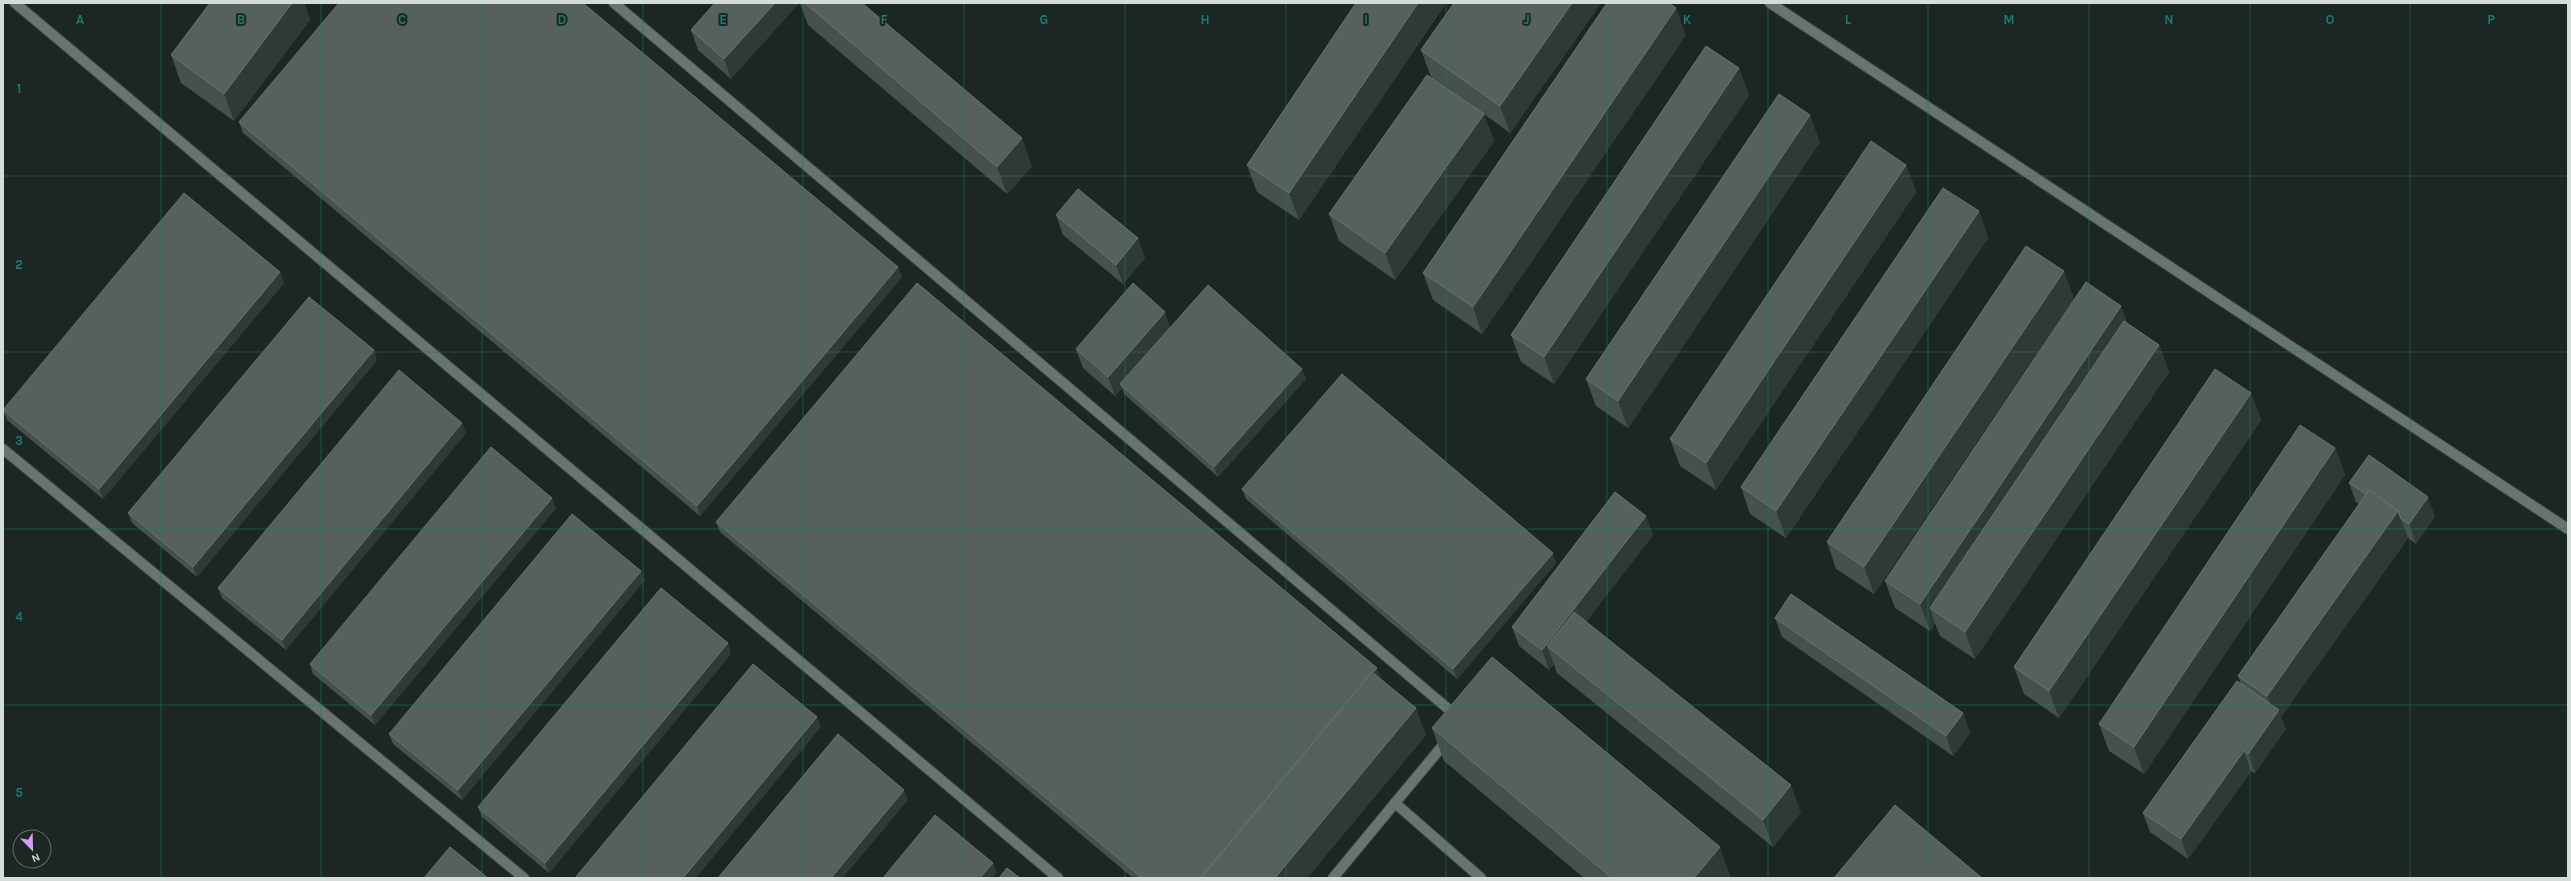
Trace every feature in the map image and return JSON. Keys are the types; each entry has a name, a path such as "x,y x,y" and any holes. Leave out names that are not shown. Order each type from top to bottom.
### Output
{"lane":[{"path":"15,3 1058,878"},
{"path":"614,3 1463,721 1333,878"},
{"path":"1770,3 2568,529"},
{"path":"3,449 524,878"},
{"path":"1395,803 1481,878"}],"building":[{"path":"210,3 292,3 224,94 171,55"},
{"path":"339,3 583,3 898,267 697,506 239,122"},
{"path":"715,3 775,3 724,59 691,30"},
{"path":"805,3 862,3 1022,138 997,167"},
{"path":"1356,3 1418,3 1289,193 1247,165"},
{"path":"1454,3 1572,3 1500,106 1421,50"},
{"path":"1607,3 1669,3 1676,8 1473,307 1423,273"},
{"path":"1706,46 1739,68 1544,357 1511,335"},
{"path":"1427,75 1484,114 1385,253 1329,214"},
{"path":"1779,94 1810,115 1618,401 1586,379"},
{"path":"1871,141 1906,165 1706,463 1670,439"},
{"path":"1943,188 1979,211 1776,511 1741,487"},
{"path":"1078,189 1138,238 1116,265 1056,215"},
{"path":"184,193 280,272 99,489 3,410"},
{"path":"2026,246 2064,271 1864,567 1827,542"},
{"path":"2086,282 2121,306 1920,604 1885,581"},
{"path":"917,283 1377,668 1372,672 1200,878 1142,878 716,522"},
{"path":"1133,283 1165,312 1108,377 1076,349"},
{"path":"1208,285 1302,369 1214,467 1120,384"},
{"path":"309,297 374,350 193,567 128,513"},
{"path":"2124,321 2159,345 1965,632 1930,608"},
{"path":"2215,369 2251,393 2049,691 2014,667"},
{"path":"399,370 462,423 282,640 218,588"},
{"path":"1342,374 1553,553 1453,669 1242,489"},
{"path":"2300,425 2335,448 2134,747 2099,724"},
{"path":"491,447 552,498 371,715 310,664"},
{"path":"2369,455 2428,497 2409,524 2401,519 2398,511 2369,490 2366,494 2349,483"},
{"path":"2369,490 2398,511 2267,696 2238,676"},
{"path":"1615,492 1646,516 1542,650 1512,627"},
{"path":"572,514 641,571 458,790 389,734"},
{"path":"661,588 728,643 545,863 478,807"},
{"path":"1791,594 1963,713 1946,736 1775,618"},
{"path":"1574,612 1791,785 1763,820 1547,646"},
{"path":"1492,657 1720,847 1694,878 1612,878 1432,728"},
{"path":"753,664 817,717 683,878 575,878"},
{"path":"1372,672 1416,708 1275,878 1201,878"},
{"path":"2237,681 2279,710 2248,754 2244,751 2181,839 2143,813"},
{"path":"838,734 904,790 831,878 718,878"},
{"path":"1895,805 1982,878 1834,878"},
{"path":"935,815 993,863 980,878 883,878"},
{"path":"450,847 488,878 424,878"},
{"path":"1007,868 1020,878 999,878"}]}
